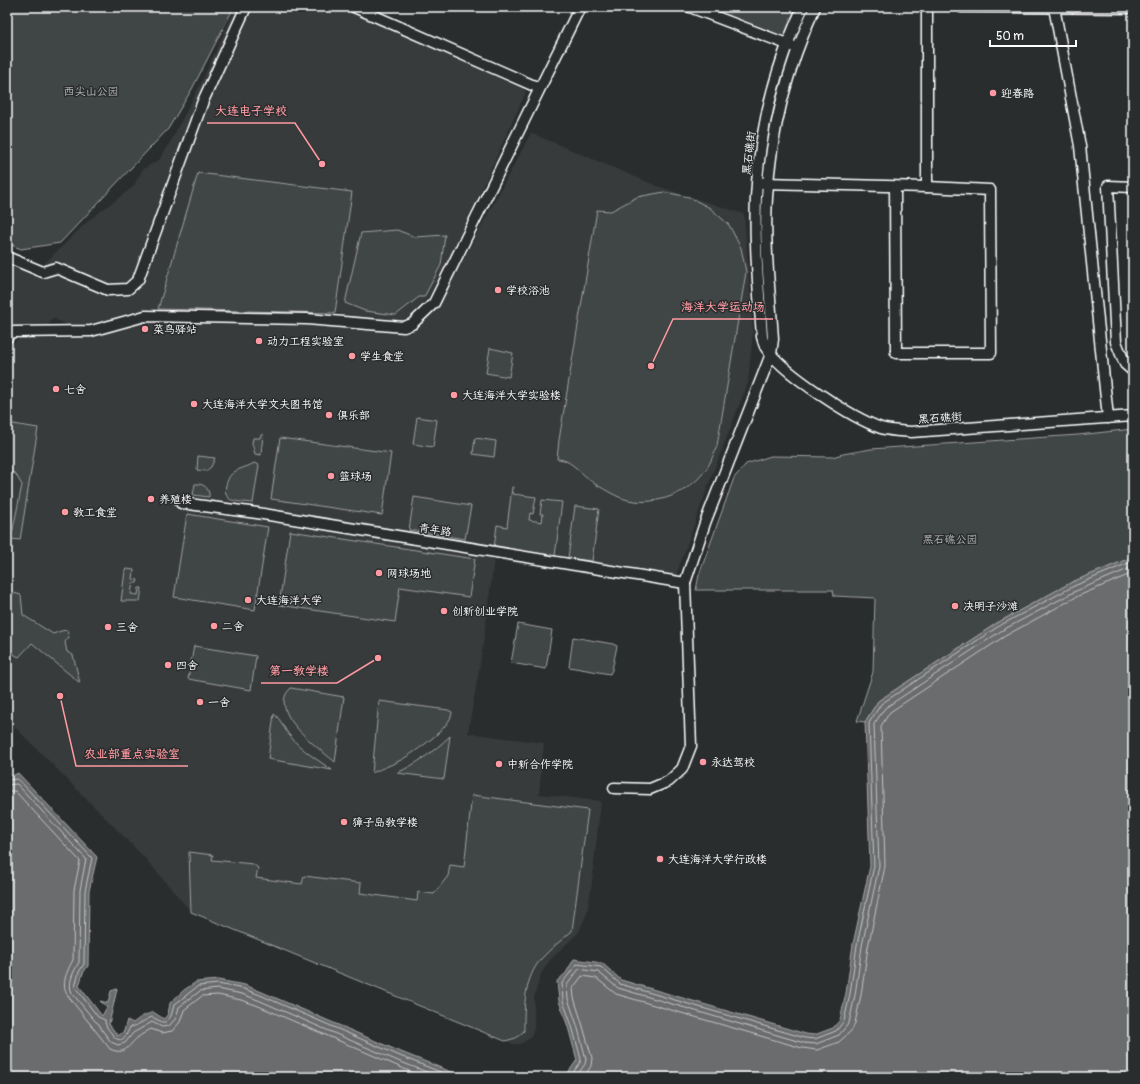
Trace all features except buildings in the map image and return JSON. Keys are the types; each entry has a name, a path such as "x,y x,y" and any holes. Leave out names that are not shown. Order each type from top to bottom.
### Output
{"street":[{"path":"7,257 43,272 56,268 108,290 128,289 138,280 204,101 246,7"},
{"path":"354,7 539,88"},
{"path":"7,338 11,332 91,331 146,316 307,319 404,327 412,324 434,303 580,7"},
{"path":"692,7 797,48"},
{"name":"黑石礁街","path":"803,7 787,44 773,86 767,109 757,183 756,233 762,337 771,354 802,380 847,411 880,427 895,431 911,432 1133,416"},
{"name":"黑石礁街","path":"771,354 773,339 767,233 768,183 771,156 779,111 790,67 815,7"},
{"path":"927,7 927,187"},
{"path":"961,7 1133,8"},
{"path":"1054,8 1080,146 1108,418"},
{"path":"757,183 895,186 990,190 991,353 896,353 895,186"},
{"path":"1133,187 1108,186 1116,342 1126,364 1133,371"},
{"path":"614,788 650,789 669,781 682,768 691,746 685,582 705,523 771,354"},
{"name":"青年路","path":"181,503 257,513 685,582"}],"shaded area":[{"path":"236,7 338,7 520,84 526,92 450,258 428,297 404,323 352,317 335,313 158,309 131,312 91,327 75,329 53,318 47,327 22,327 7,329 7,251 43,265 89,220 133,187 143,169 159,160 167,148 199,87"},
{"name":"大连海洋大学","path":"531,133 657,186 744,214 753,332 748,383 711,478 672,587 494,560 482,652 468,733 544,743 539,794 601,801 587,913 579,932 550,960 541,974 534,998 534,1028 532,1035 520,1044 513,1044 191,912 145,858 19,731 7,721 7,353 11,345 21,337 96,334 143,321 310,324 411,333 439,305"}],"green space":[{"name":"西尖山公园","path":"7,7 234,7 192,89 168,129 60,243 21,249 7,243"},
{"path":"706,7 799,7 785,38"},
{"path":"198,173 352,192 335,313 158,309"},
{"path":"664,192 689,197 710,208 729,225 741,248 746,272 717,446 707,468 692,484 672,496 651,501 628,500 619,497 595,484 577,468 564,460 557,459 559,440 597,210 611,211 637,197"},
{"path":"397,230 415,237 445,235 441,265 424,297 419,297 396,315 365,311 345,303 361,233"},
{"path":"490,348 513,353 509,377 486,373"},
{"path":"417,417 437,420 433,447 413,444"},
{"path":"7,423 38,428 20,540 11,539 22,485 15,473 7,472"},
{"name":"黑石礁公园","path":"1133,429 1133,557 1072,582 997,623 878,701 865,722 857,721 873,672 875,598 834,596 833,590 696,590 699,575 734,478 746,464 771,456 832,457 871,449 1078,435"},
{"path":"263,434 261,455 255,454 252,443 253,438 260,438"},
{"name":"篮球场","path":"280,438 391,453 382,515 271,499"},
{"path":"475,438 496,441 494,457 473,454"},
{"path":"198,456 215,458 211,467 206,471 197,470"},
{"path":"254,463 259,465 253,503 229,499 225,491 228,479 232,473"},
{"path":"195,484 201,484 205,487 208,491 209,497 193,495"},
{"path":"512,487 514,487 513,494 536,497 533,514 530,513 529,520 542,522 543,514 540,514 542,500 562,502 555,556 494,548 497,525 507,527"},
{"path":"414,497 471,506 465,539 409,530"},
{"path":"575,506 599,509 592,561 568,558"},
{"path":"187,514 268,527 255,610 174,597"},
{"name":"网球场地","path":"290,531 475,559 469,597 400,587 395,622 279,605"},
{"path":"127,569 134,570 133,579 138,580 137,583 133,583 131,594 138,595 139,588 142,588 140,601 121,601 125,571"},
{"path":"7,591 21,595 23,615 53,634 67,630 69,637 65,642 67,652 73,655 80,683 32,643 19,657 7,651 11,646 7,642"},
{"path":"518,624 552,630 546,669 511,663"},
{"path":"573,637 617,646 610,674 569,667"},
{"path":"194,646 256,656 251,690 188,679"},
{"path":"291,688 344,697 335,762 308,739 290,718 285,707 285,697"},
{"path":"379,701 448,710 452,712 446,725 423,746 401,760 372,773"},
{"path":"274,714 299,746 332,770 268,759"},
{"path":"450,736 444,779 397,773 425,757"},
{"path":"472,795 588,810 572,931 553,947 536,966 528,983 526,993 524,1031 516,1038 505,1041 191,912 189,852 213,855 212,860 253,864 258,868 256,878 302,884 304,876 361,883 360,893 417,901 418,892 434,894 448,876 450,865 464,867"}],"water":[{"path":"1133,557 1133,1077 565,1077 577,1060 559,1001 557,981 566,973 574,959 602,963 621,980 806,1034 814,1035 833,1028 840,1020 846,993 853,944 870,866 865,722 878,701 997,623 1072,582"},
{"path":"18,773 97,857 89,891 88,966 83,973 79,986 102,1016 107,1007 100,1001 108,1003 111,991 117,989 109,1024 118,1036 124,1031 127,1020 133,1023 141,1017 153,1012 164,1019 168,1014 170,1003 184,990 196,982 218,980 245,985 401,1052 464,1077 7,1077 7,776 12,776"}],"place":[{"name":"迎春路","path":"993,93"},
{"name":"大连电子学校","path":"322,164"},
{"name":"学校浴池","path":"498,290"},
{"name":"菜鸟驿站","path":"145,329"},
{"name":"动力工程实验室","path":"259,341"},
{"name":"学生食堂","path":"352,356"},
{"name":"海洋大学运动场","path":"651,366"},
{"name":"七舍","path":"56,389"},
{"name":"大连海洋大学实验楼","path":"454,395"},
{"name":"大连海洋大学文夫图书馆","path":"194,404"},
{"name":"俱乐部","path":"329,415"},
{"name":"篮球场","path":"331,476"},
{"name":"养殖楼","path":"151,499"},
{"name":"教工食堂","path":"65,512"},
{"name":"网球场地","path":"379,573"},
{"name":"大连海洋大学","path":"248,600"},
{"name":"决明子沙滩","path":"955,606"},
{"name":"创新创业学院","path":"444,611"},
{"name":"二舍","path":"214,626"},
{"name":"三舍","path":"108,627"},
{"name":"第一教学楼","path":"378,658"},
{"name":"四舍","path":"168,665"},
{"name":"农业部重点实验室","path":"60,696"},
{"name":"一舍","path":"200,702"},
{"name":"永达驾校","path":"703,762"},
{"name":"中新合作学院","path":"499,764"},
{"name":"獐子岛教学楼","path":"344,822"},
{"name":"大连海洋大学行政楼","path":"660,859"}]}
